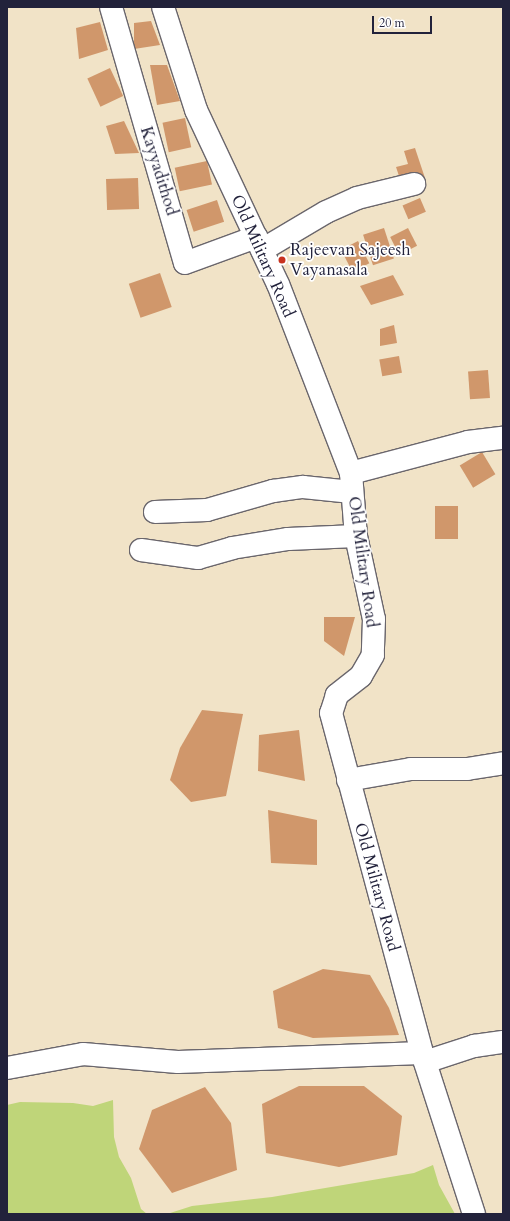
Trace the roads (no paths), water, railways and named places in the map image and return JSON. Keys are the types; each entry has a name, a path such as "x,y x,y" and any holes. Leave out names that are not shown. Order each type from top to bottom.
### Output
{"street":[{"name":"Kayyadithod","path":"111,7 185,263 259,243"},
{"name":"Old Military Road","path":"164,7 196,110 278,284 352,482 356,536 374,619 372,655 361,676 337,695 331,713 424,1057 474,1214"},
{"path":"259,243 357,198 414,184"},
{"path":"154,512 207,510 273,491 352,482 468,442 503,438"},
{"path":"141,550 198,558 232,548 288,539 356,536"},
{"path":"348,780 410,769 467,769 503,763"},
{"path":"7,1068 83,1054 178,1062 424,1057 474,1046 503,1042"}],"place":[{"name":"Rajeevan Sajeesh Vayanasala","path":"282,260"}]}
